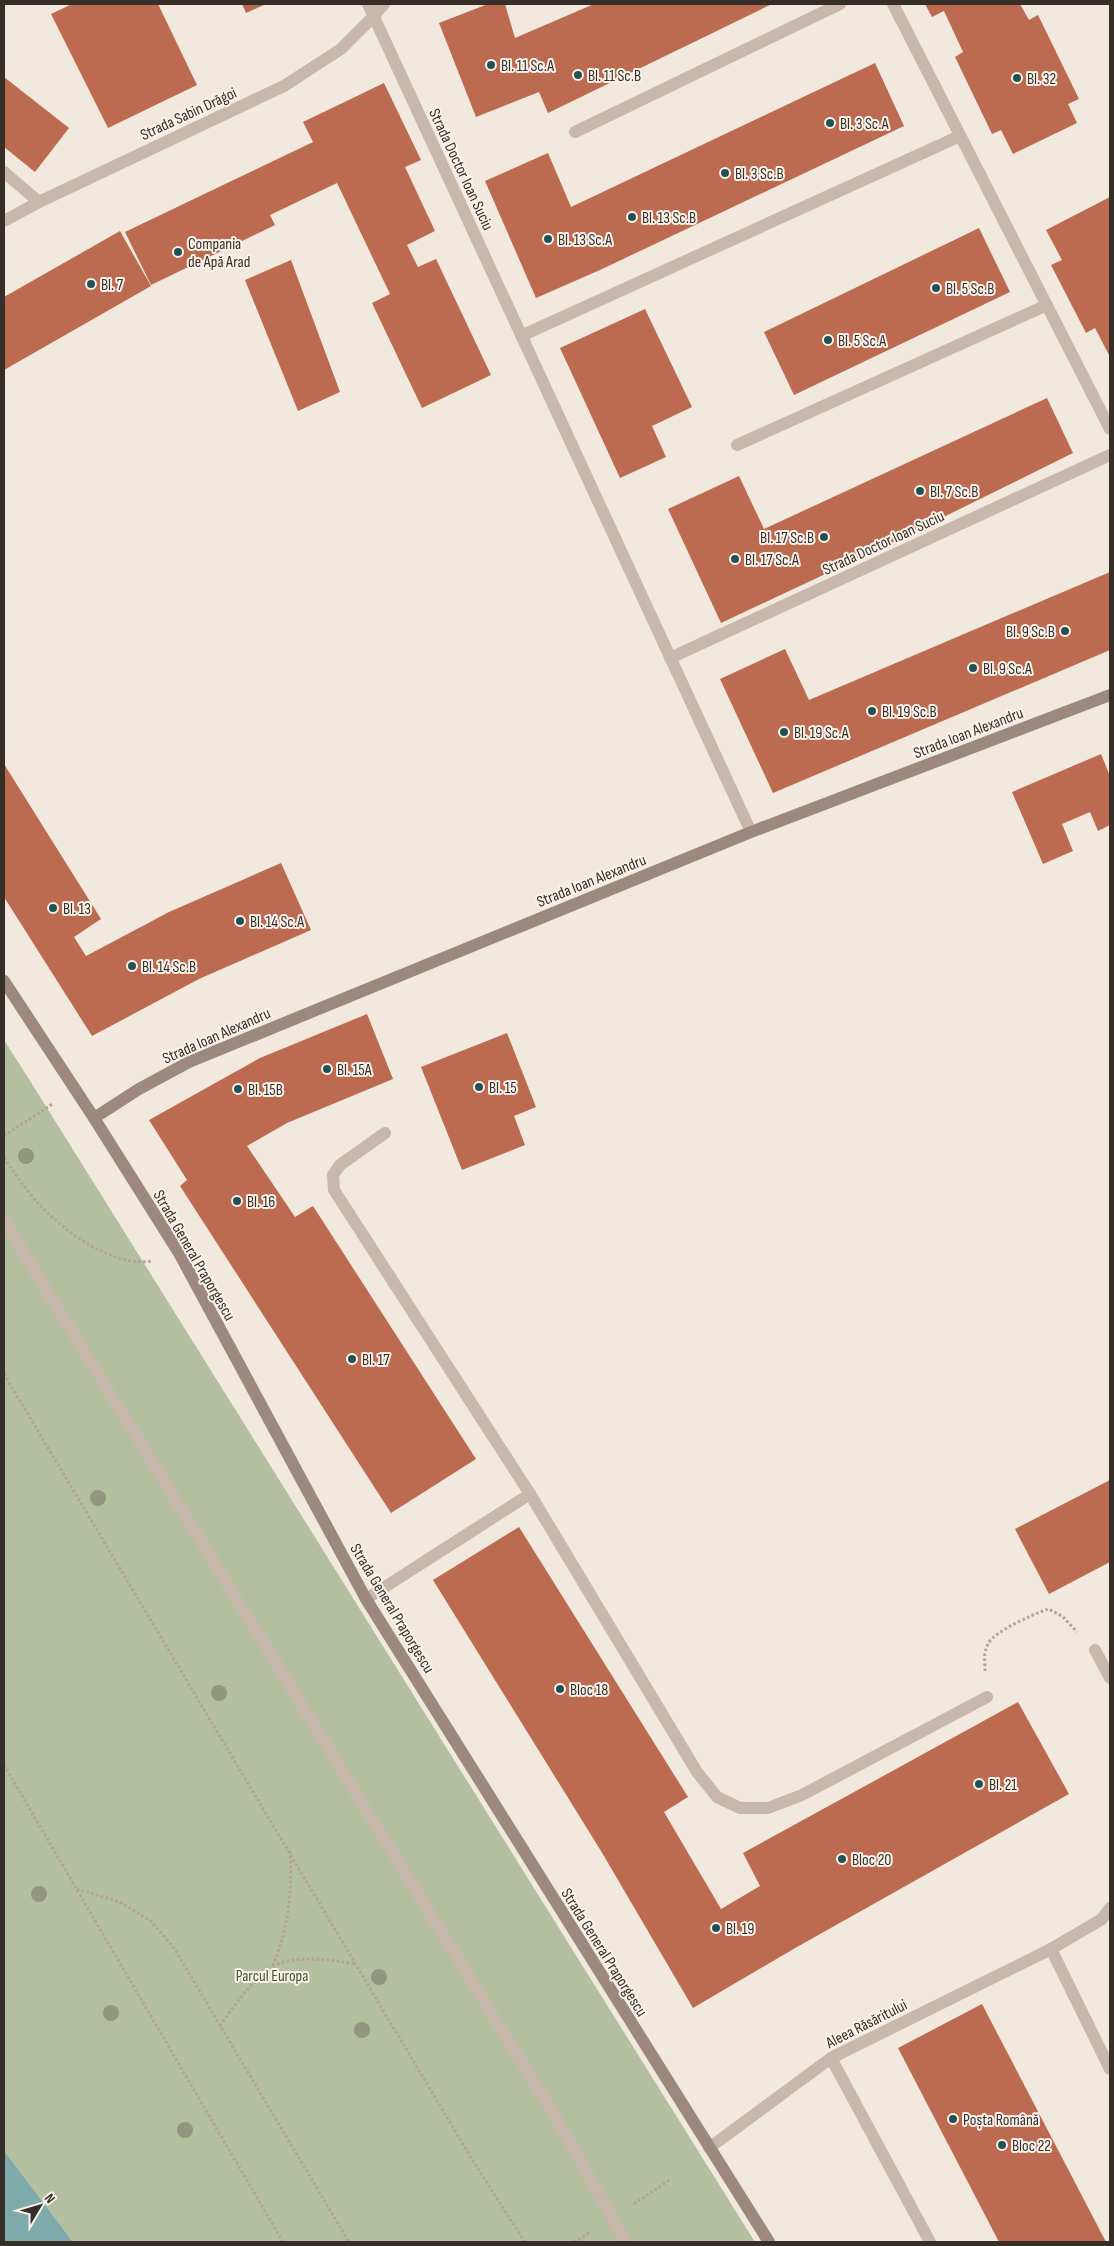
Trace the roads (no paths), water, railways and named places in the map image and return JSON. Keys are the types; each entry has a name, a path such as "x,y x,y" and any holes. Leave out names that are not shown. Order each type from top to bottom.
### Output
{"street":[{"name":"Strada Doctor Ioan Suciu","path":"368,4 751,832"},
{"path":"374,16 384,4"},
{"path":"575,132 840,4"},
{"path":"893,4 1110,429"},
{"name":"Strada Sabin Drăgoi","path":"4,221 39,202 284,86 341,48 374,16"},
{"path":"521,336 960,136"},
{"path":"4,172 39,202"},
{"path":"737,445 1047,305"},
{"name":"Strada Doctor Ioan Suciu","path":"670,658 1110,455"},
{"name":"Strada Ioan Alexandru","path":"94,1118 139,1089 189,1062 751,832 1110,695"},
{"name":"Strada General Praporgescu","path":"4,981 94,1118 178,1253 366,1600 769,2242"},
{"path":"385,1133 340,1165 333,1175 334,1190 530,1494 697,1772 717,1797 740,1808 768,1808 802,1795 987,1697"},
{"path":"4,1221 556,2118 611,2219 626,2242"},
{"path":"366,1600 530,1494"},
{"path":"1094,1650 1110,1678"},
{"name":"Aleea Răsăritului","path":"709,2148 831,2058 1051,1949 1102,1919 1110,1908"},
{"path":"1051,1949 1110,2069"},
{"path":"831,2058 930,2242"}],"water":[{"path":"4,2151 8,2156 73,2242 4,2242"}],"place":[{"name":"Bl. 11 Sc.A","path":"491,65"},
{"name":"Bl. 11 Sc.B","path":"578,75"},
{"name":"Bl. 32","path":"1017,78"},
{"name":"Bl. 3 Sc.A","path":"830,123"},
{"name":"Bl. 3 Sc.B","path":"725,173"},
{"name":"Bl. 13 Sc.B","path":"632,217"},
{"name":"Bl. 13 Sc.A","path":"548,239"},
{"name":"Compania de Apă Arad","path":"178,252"},
{"name":"Bl. 7","path":"91,284"},
{"name":"Bl. 5 Sc.B","path":"936,288"},
{"name":"Bl. 5 Sc.A","path":"828,340"},
{"name":"Bl. 7 Sc.B","path":"920,491"},
{"name":"Bl. 17 Sc.B","path":"824,537"},
{"name":"Bl. 17 Sc.A","path":"735,559"},
{"name":"Bl. 9 Sc.B","path":"1065,631"},
{"name":"Bl. 9 Sc.A","path":"973,668"},
{"name":"Bl. 19 Sc.B","path":"872,711"},
{"name":"Bl. 19 Sc.A","path":"784,732"},
{"name":"Bl. 13","path":"53,908"},
{"name":"Bl. 14 Sc.A","path":"240,921"},
{"name":"Bl. 14 Sc.B","path":"132,966"},
{"name":"Bl. 15A","path":"327,1069"},
{"name":"Bl. 15","path":"479,1087"},
{"name":"Bl. 15B","path":"238,1089"},
{"name":"Bl. 16","path":"237,1201"},
{"name":"Bl. 17","path":"352,1359"},
{"name":"Bloc 18","path":"560,1689"},
{"name":"Bl. 21","path":"979,1784"},
{"name":"Bloc 20","path":"842,1859"},
{"name":"Bl. 19","path":"716,1928"},
{"name":"Poșta Română","path":"953,2119"},
{"name":"Bloc 22","path":"1002,2145"}],"park label":[{"name":"Parcul Europa","path":"272,1975"}]}
